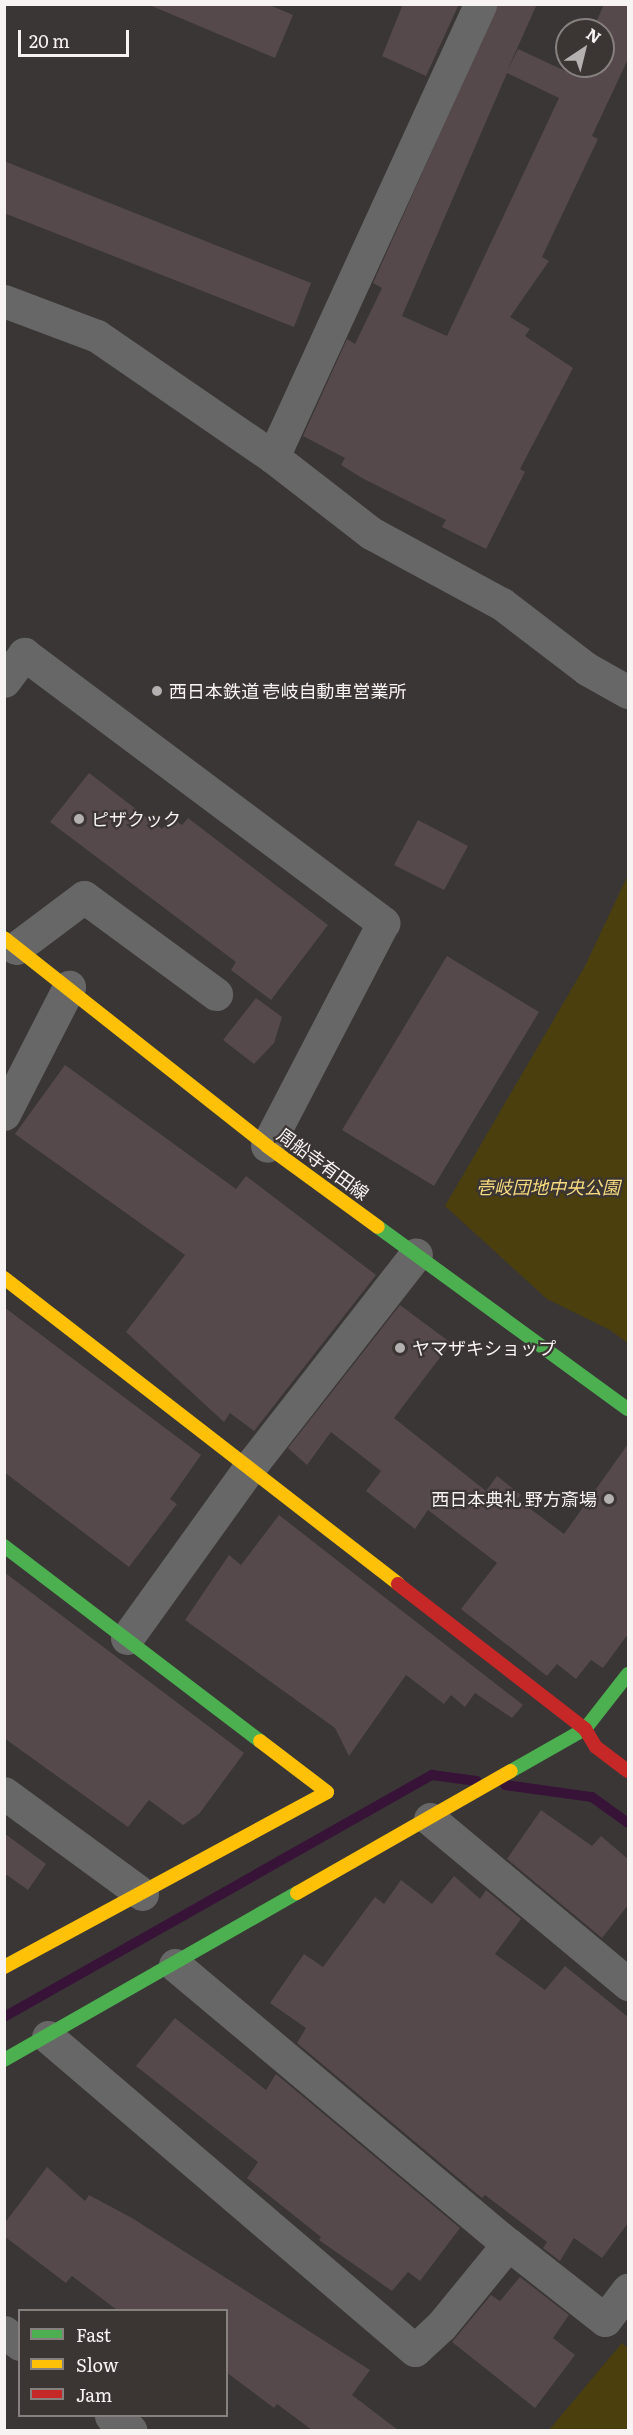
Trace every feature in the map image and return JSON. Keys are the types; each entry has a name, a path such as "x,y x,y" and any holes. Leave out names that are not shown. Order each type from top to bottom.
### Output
{"street":[{"path":"273,457 480,4"},
{"path":"4,301 97,336 273,457 371,533 501,604 587,669 628,692"},
{"path":"4,681 24,654 383,923 267,1146"},
{"path":"10,943 84,897 216,994"},
{"name":"周船寺有田線","path":"10,943 69,987 267,1146 628,1409"},
{"path":"4,1114 69,987"},
{"path":"127,1638 249,1468 416,1254"},
{"path":"4,1278 585,1729 596,1747 628,1771"},
{"path":"4,1546 327,1792 4,1967"},
{"path":"4,2060 176,1965 585,1729 628,1674"},
{"path":"4,1793 142,1894"},
{"path":"430,1819 628,1984"},
{"path":"176,1965 508,2244 605,2320 628,2290"},
{"path":"48,2037 414,2350 441,2326 508,2244"},
{"path":"4,2332 18,2342"},
{"path":"114,2417 130,2430"}],"green space":[{"name":"壱岐団地中央公園","path":"628,875 628,1343 610,1330 547,1299 445,1206 585,966"},
{"path":"622,2343 628,2348 628,2430 549,2430"}],"building":[{"path":"147,4 267,4 293,15 275,58"},
{"path":"403,4 459,4 426,76 382,56"},
{"path":"498,4 537,4 507,71 518,49 555,66 555,78 615,78 615,18 598,18 604,4 628,4 628,59 592,136 598,139 542,257 549,261 510,317 530,329 525,336 573,368 520,469 525,472 486,549 442,527 446,520 362,478 341,465 345,458 303,436 347,339 355,344 382,288 373,283","holes":["507,73 559,98 447,336 402,316"]},
{"path":"4,161 311,283 294,327 4,213"},
{"path":"89,773 162,829 171,817 182,825 188,818 328,925 271,1000 231,970 236,962 50,822"},
{"path":"418,820 468,846 444,890 394,865"},
{"path":"447,956 539,1012 434,1186 342,1130"},
{"path":"256,998 282,1017 274,1043 254,1064 223,1040"},
{"path":"65,1065 236,1189 246,1176 376,1275 254,1431 230,1413 224,1422 126,1332 185,1255 15,1134"},
{"path":"400,1305 451,1343 394,1418 486,1491 497,1476 521,1495 517,1499 564,1534 628,1444 628,1634 603,1668 591,1660 576,1679 557,1664 547,1676 461,1609 497,1563 428,1510 415,1529 366,1491 381,1471 331,1432 307,1465 288,1448"},
{"path":"4,1307 201,1455 170,1499 177,1504 129,1567 4,1472"},
{"path":"279,1515 523,1705 512,1718 475,1693 465,1707 451,1695 444,1704 406,1675 349,1756 335,1728 185,1620 229,1555 241,1565"},
{"path":"4,1572 244,1753 199,1814 183,1825 149,1800 128,1827 4,1738"},
{"path":"541,1810 592,1846 601,1836 628,1859 628,1905 602,1938 507,1859"},
{"path":"4,1833 46,1864 28,1890 4,1873"},
{"path":"454,1876 480,1899 486,1890 521,1919 495,1954 545,1990 565,1966 628,2017 628,2223 602,2258 574,2238 560,2261 543,2248 547,2242 485,2195 482,2198 297,2043 306,2028 270,2003 304,1954 323,1967 375,1897 384,1904 401,1880 432,1904"},
{"path":"175,2018 266,2090 276,2074 460,2228 420,2281 408,2272 392,2291 319,2240 321,2237 247,2178 258,2162 136,2066"},
{"path":"47,2167 85,2201 89,2195 132,2218 370,2370 352,2395 398,2430 312,2430 277,2404 274,2408 228,2374 228,2309 116,2309 72,2276 66,2283 4,2236 4,2224"},
{"path":"520,2277 569,2315 553,2338 575,2355 535,2408 452,2342 491,2295 500,2301"}],"waterway":[{"path":"4,2017 432,1775 477,1781"},
{"path":"505,1785 592,1797 628,1823"}],"traffic: fast":[{"path":"378,1227 628,1409"},
{"path":"4,1546 260,1741"},
{"path":"511,1771 585,1729 628,1674"},
{"path":"4,2060 297,1893"}],"traffic: slow":[{"path":"4,938 267,1146 378,1227"},
{"path":"4,1278 398,1584"},
{"path":"4,1967 327,1792 260,1741"},
{"path":"297,1893 511,1771"}],"traffic: jam":[{"path":"398,1584 585,1729 596,1747 628,1771"}],"place":[{"name":"西日本鉄道 壱岐自動車営業所","path":"157,691"},
{"name":"ピザクック","path":"79,819"},
{"name":"ヤマザキショップ","path":"400,1348"},
{"name":"西日本典礼 野方斎場","path":"609,1499"}]}
